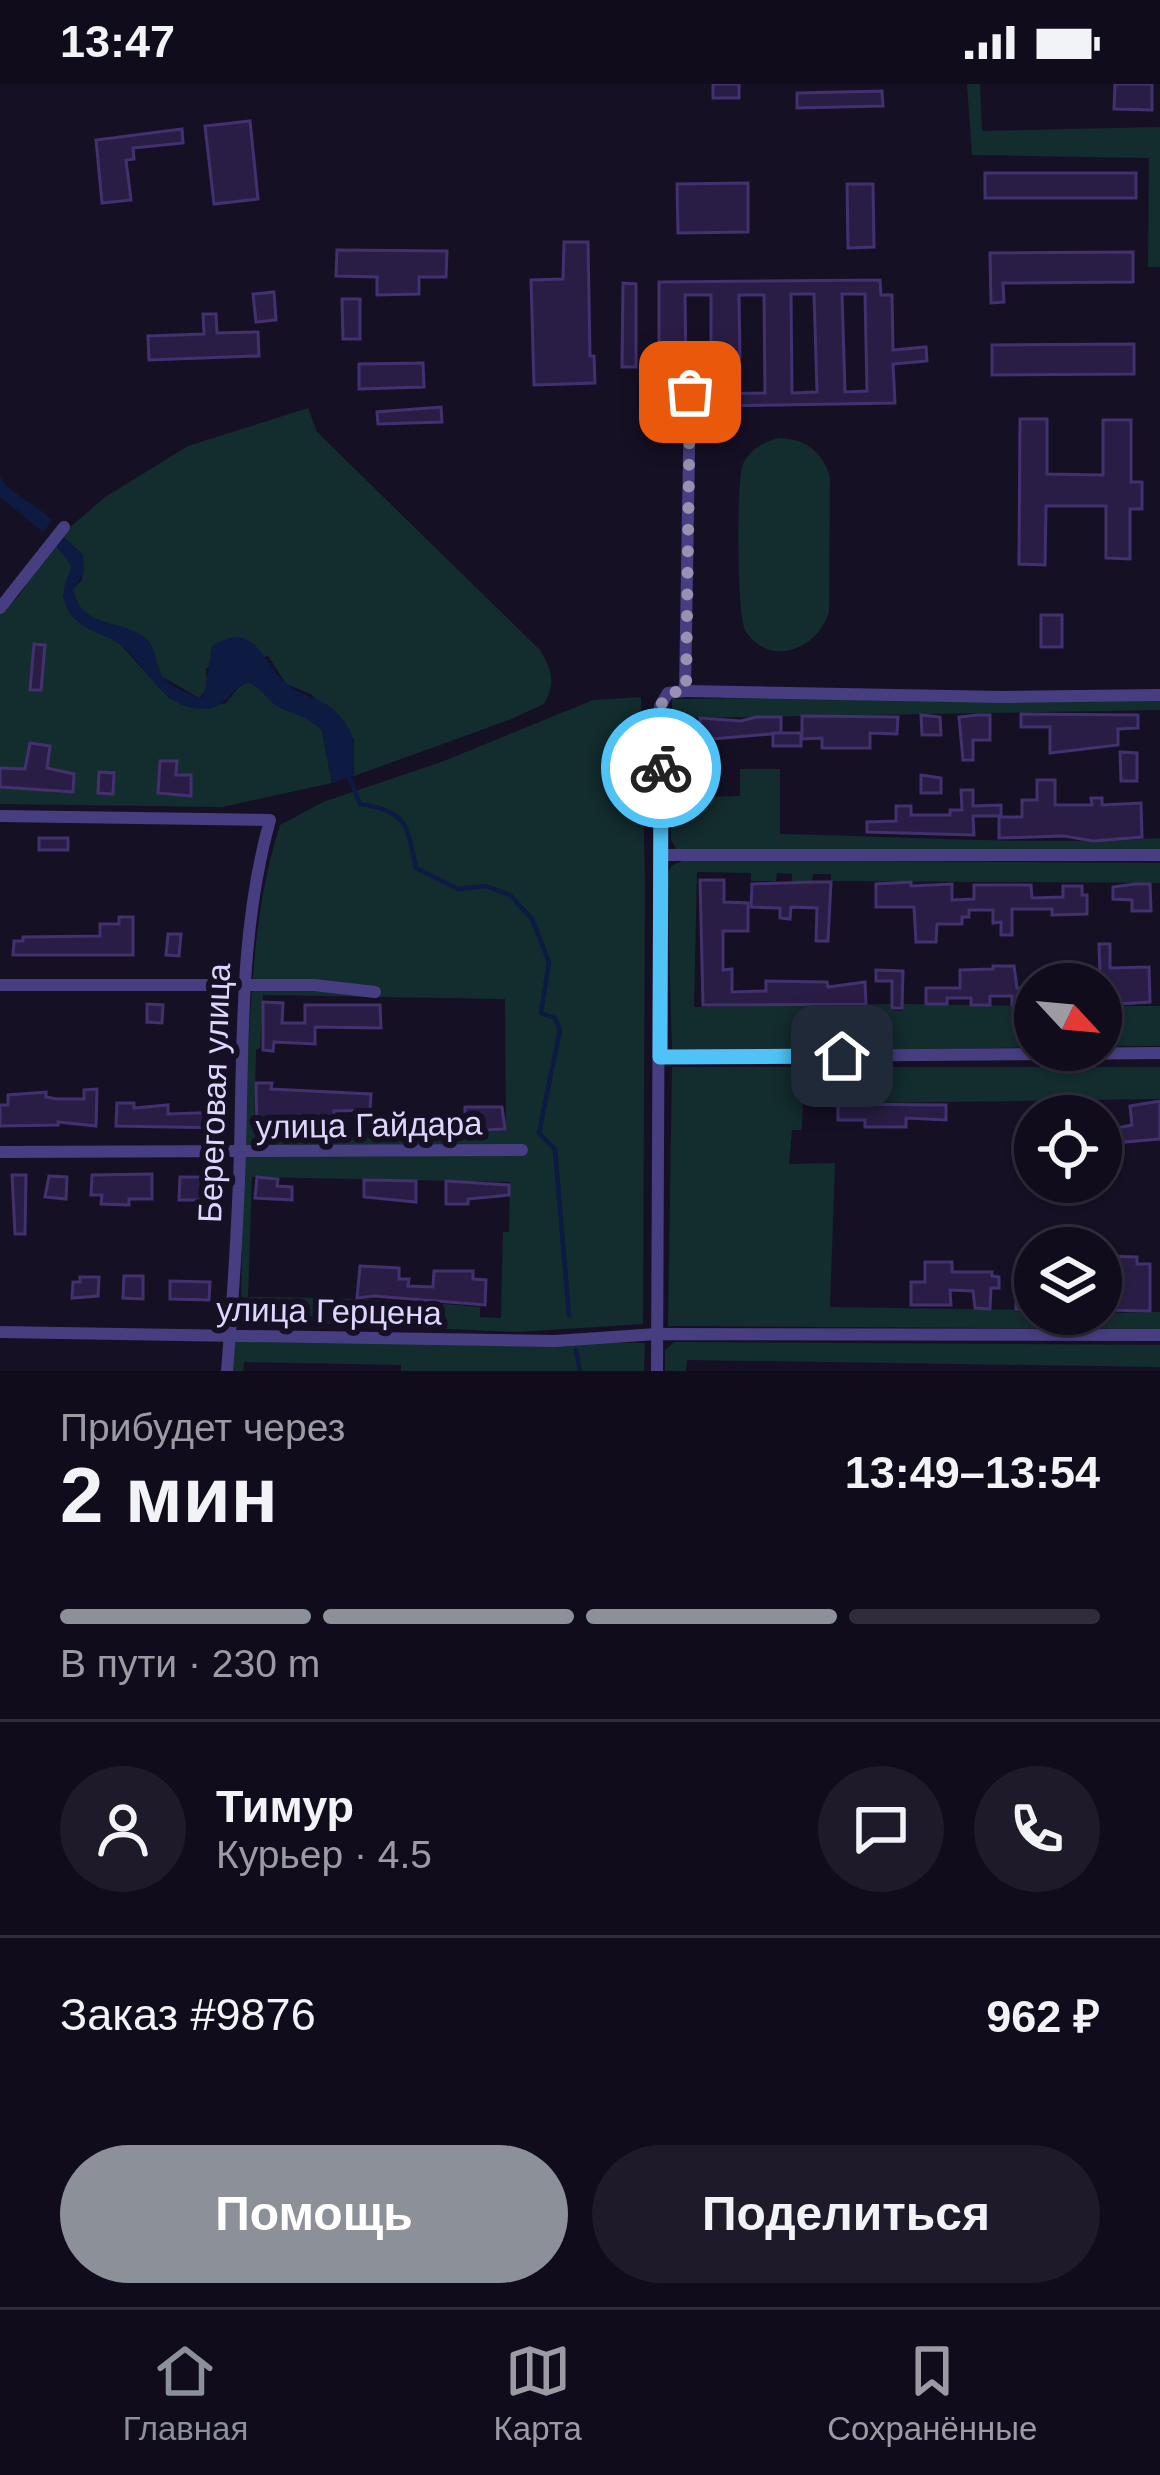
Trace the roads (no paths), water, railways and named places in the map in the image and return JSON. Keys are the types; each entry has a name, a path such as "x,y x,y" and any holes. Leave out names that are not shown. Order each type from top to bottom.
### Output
{"street":[{"path":"686,692 690,392"},
{"path":"0,608 64,526"},
{"path":"657,1371 660,706 668,692 1003,697 1160,694"},
{"name":"Береговая улица","path":"0,816 270,820 254,875 243,987 240,1154 227,1371"},
{"path":"662,855 1160,855"},
{"path":"0,985 314,985 375,992"},
{"path":"660,1057 1160,1053"},
{"name":"улица Гайдара","path":"0,1152 522,1150"},
{"name":"улица Герцена","path":"0,1332 555,1341 657,1334 1160,1335"}],"water":[{"path":"0,477 52,521 43,532 0,497"},
{"path":"61,535 83,555 84,572 73,590 77,602 91,616 148,640 167,681 198,698 204,696 212,646 227,639 249,641 287,684 342,718 353,740 354,776 332,783 322,731 279,707 253,684 242,685 210,708 184,706 160,689 122,646 79,623 64,598 72,566 54,543"}],"waterway":[{"path":"348,775 360,804 388,811 403,823 416,868 458,889 485,886 510,895 532,919 549,962 541,1013 555,1018 560,1030 539,1133 555,1149 569,1315"},
{"path":"576,1350 580,1371"}]}
